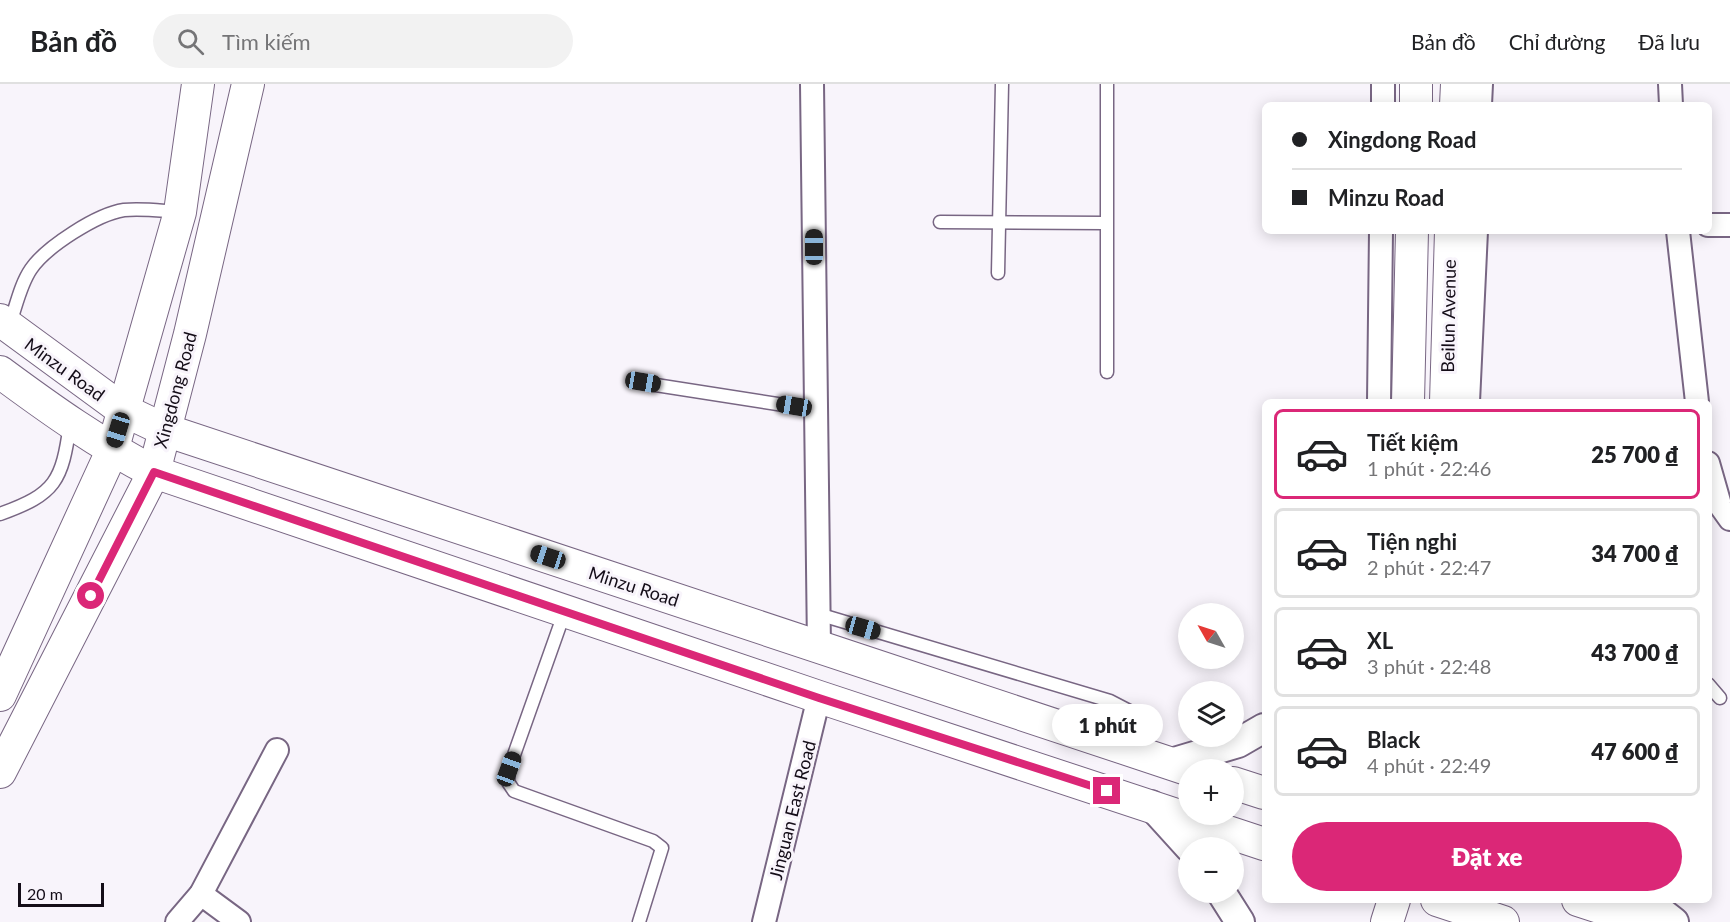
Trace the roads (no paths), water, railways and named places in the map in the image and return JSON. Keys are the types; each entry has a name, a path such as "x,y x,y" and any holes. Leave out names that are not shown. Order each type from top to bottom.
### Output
{"main road":[{"path":"0,695 112,451 180,212 198,84"},
{"name":"Xingdong Road","path":"0,771 154,472 231,166 248,84"},
{"path":"1416,84 1416,102"},
{"path":"1456,102 1457,84"},
{"name":"Beilun Avenue","path":"1408,399 1412,234"},
{"name":"Beilun Avenue","path":"1446,399 1450,234"},
{"name":"Minzu Road","path":"4,323 123,410 165,430 1168,762"},
{"path":"0,372 70,424 112,451 154,472 819,698 1151,805 1262,843"},
{"path":"1244,787 1262,792"},
{"path":"1387,922 1393,903"},
{"path":"1587,903 1645,922"},
{"path":"1442,906 1503,922"}],"street":[{"path":"812,84 819,647"},
{"path":"1383,84 1383,102"},
{"path":"1480,102 1481,84"},
{"path":"1670,84 1671,102"},
{"path":"1712,225 1730,225"},
{"path":"1379,399 1381,234"},
{"path":"1468,399 1476,234"},
{"path":"1678,234 1697,399"},
{"path":"1712,478 1720,509"},
{"name":"Jinguan East Road","path":"764,922 819,698"},
{"path":"1168,762 1238,743 1262,729"},
{"path":"177,922 201,894 277,750"},
{"path":"1151,805 1180,837"},
{"path":"201,894 240,922"},
{"path":"1228,903 1240,922"},
{"path":"1650,903 1674,922"}],"lane":[{"path":"998,273 1002,84"},
{"path":"1107,84 1105,223 1107,372"},
{"path":"4,323 30,270 39,259 70,235 111,213 126,210 180,212"},
{"path":"940,222 1105,223"},
{"path":"643,382 816,410"},
{"path":"0,514 28,504 48,489 64,465 70,424"},
{"path":"565,610 509,769 508,782 514,791 653,841 662,848 639,922"},
{"path":"818,614 1110,701 1137,715 1168,762"},
{"path":"1712,689 1720,699"}]}
